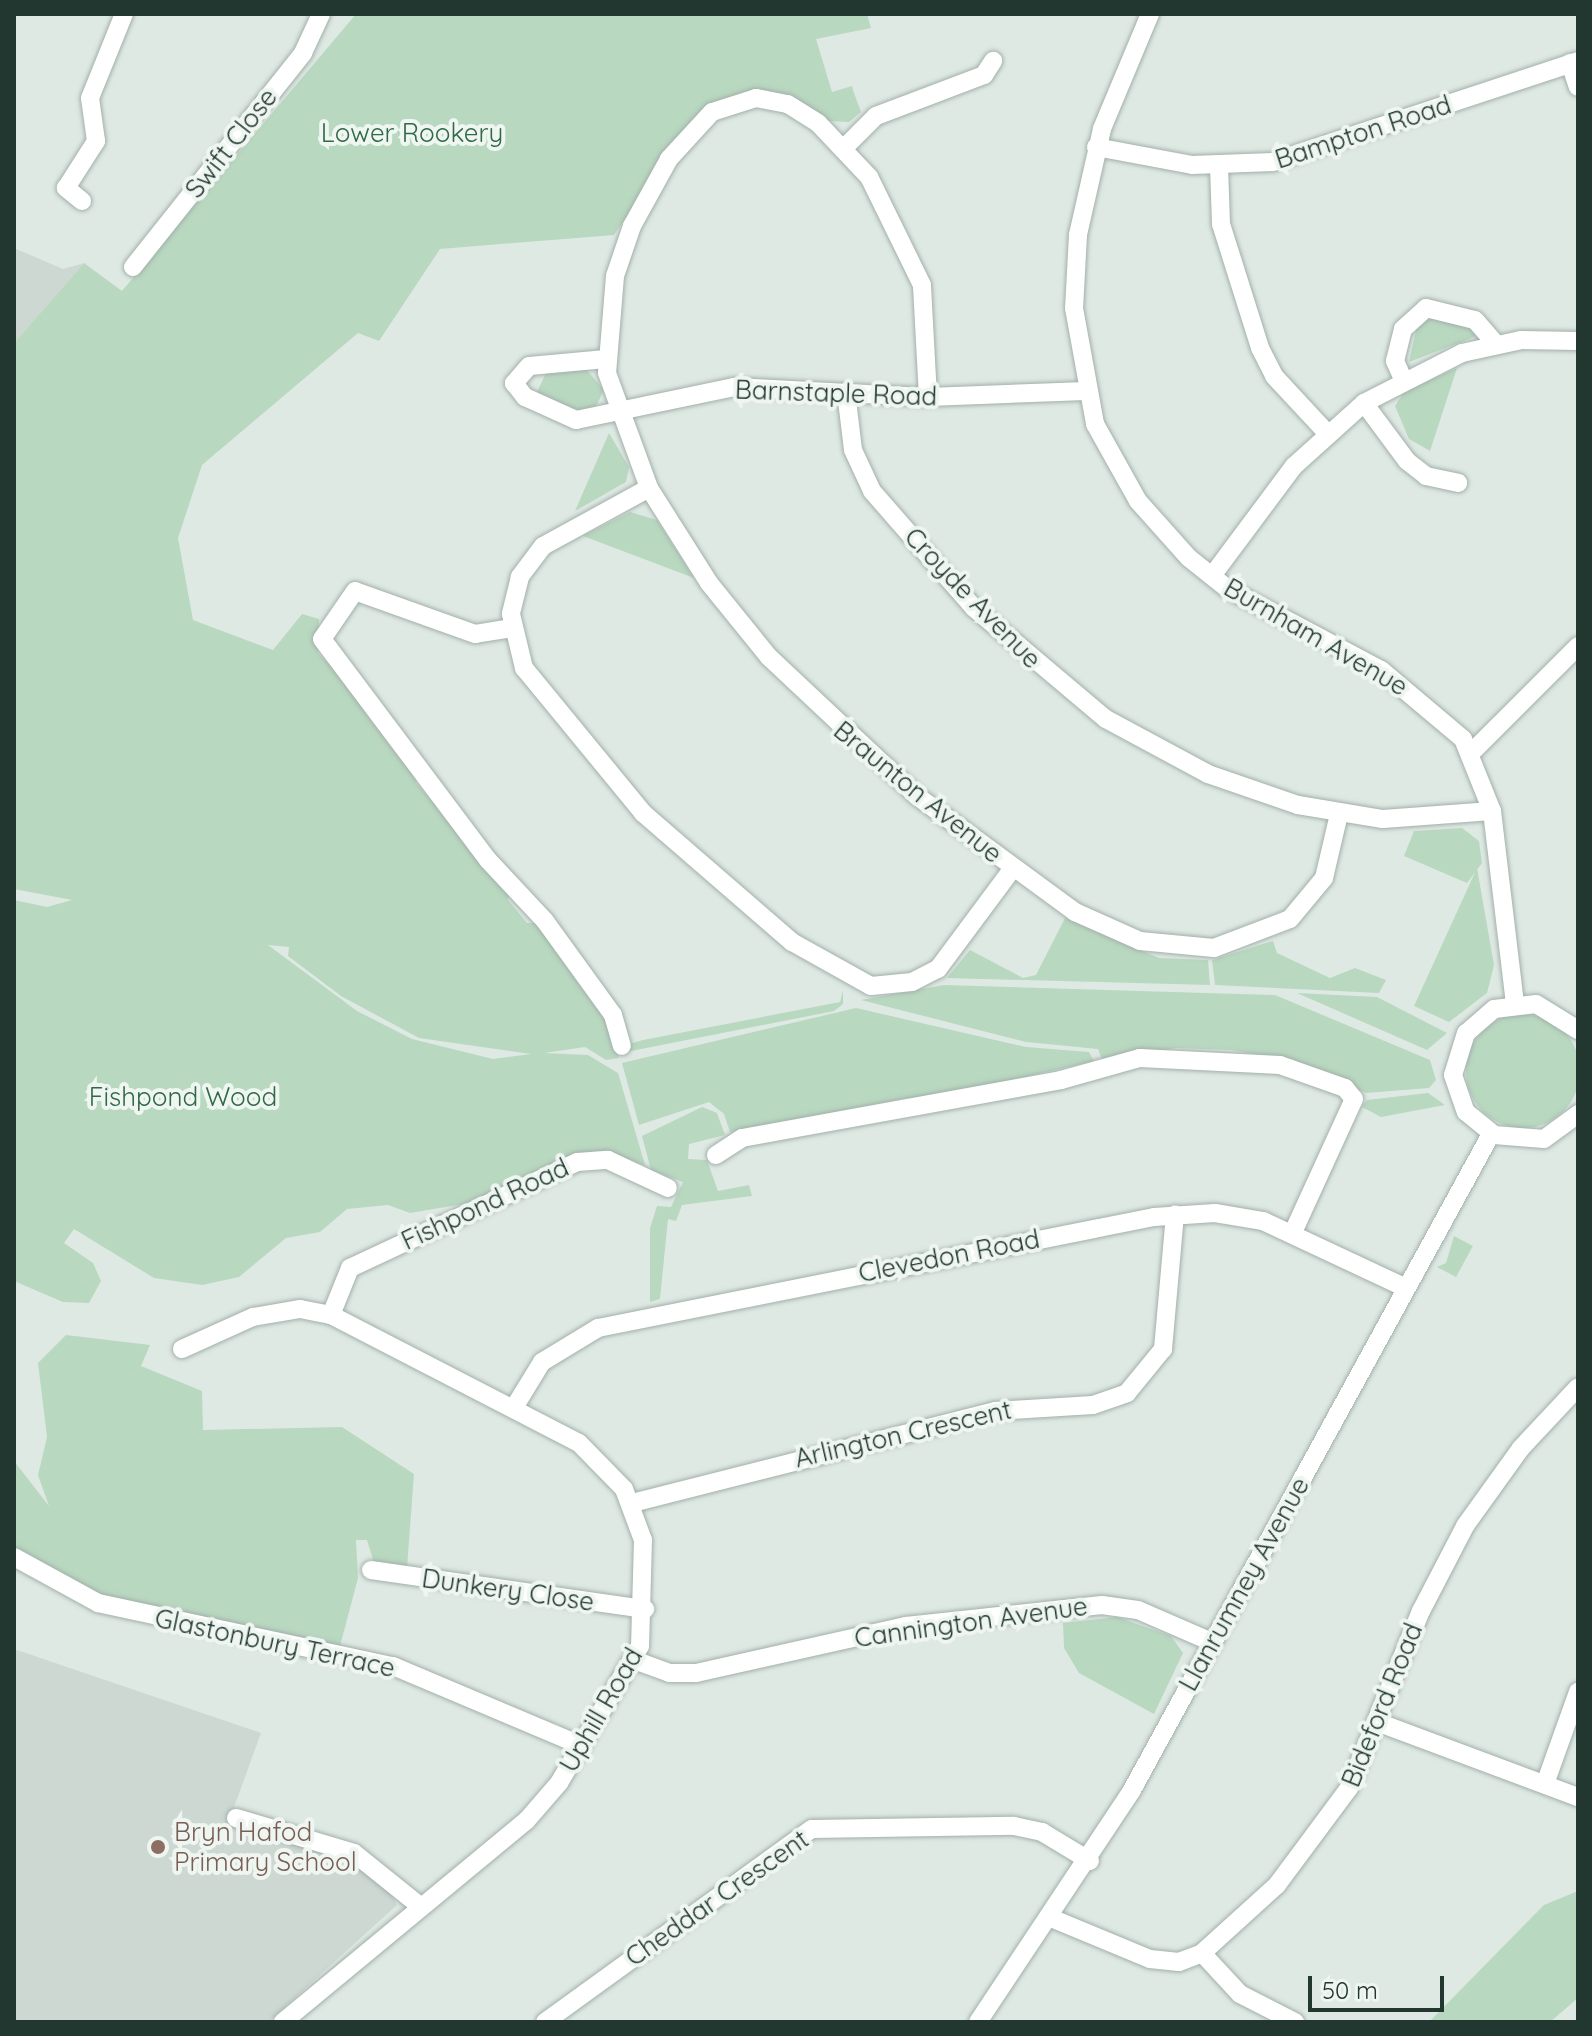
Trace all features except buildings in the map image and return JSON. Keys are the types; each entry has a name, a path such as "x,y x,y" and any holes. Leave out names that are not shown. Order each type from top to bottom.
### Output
{"street":[{"path":"82,201 66,188 96,141 90,98 124,14"},
{"name":"Swift Close","path":"133,267 303,53 321,14"},
{"name":"Burnham Avenue","path":"1150,14 1096,147 1073,287 1086,391 1103,441 1138,501 1212,576 1381,670 1445,720 1472,752 1492,811 1515,1004"},
{"path":"844,148 876,116 984,75 993,61"},
{"path":"1574,62 1578,87"},
{"name":"Bampton Road","path":"1096,147 1219,166 1321,150 1574,62"},
{"path":"606,359 623,251 652,186 698,124 726,104 773,100 818,123 844,148 890,209 915,264 928,326 928,397"},
{"path":"1219,166 1221,224 1260,348 1274,376 1327,433"},
{"path":"1403,379 1395,361 1403,329 1426,308 1475,320 1496,344"},
{"path":"1212,576 1327,433 1364,403 1403,379 1496,344 1578,341"},
{"name":"Barnstaple Road","path":"606,359 529,366 514,383 525,397 576,420 734,387 928,397 1086,391"},
{"name":"Braunton Avenue","path":"606,359 617,412 649,488 722,601 799,690 876,763 1013,868 1120,934 1176,949 1214,948 1272,929 1306,907 1330,862 1339,814"},
{"name":"Croyde Avenue","path":"846,392 853,450 872,491 974,608 1047,675 1106,719 1208,774 1339,814 1416,819 1492,811"},
{"path":"1364,403 1407,461 1426,476 1458,483"},
{"path":"649,488 543,546 520,577 512,628 534,684 643,813 736,898 844,976 888,987 924,978 963,941 1013,868"},
{"path":"512,628 475,634 355,591 322,639 481,850 545,921 613,1015 622,1046"},
{"path":"1472,752 1578,646"},
{"path":"1578,1030 1552,1009 1515,1004 1479,1018 1454,1063 1459,1100 1491,1134 1535,1141 1578,1114"},
{"path":"716,1155 742,1138 1061,1080 1140,1058 1280,1065 1345,1088 1354,1099 1293,1232"},
{"name":"Llanrumney Avenue","path":"978,2022 1090,1861 1491,1134"},
{"name":"Fishpond Road","path":"331,1315 350,1268 577,1162 608,1160 668,1188"},
{"name":"Clevedon Road","path":"515,1406 542,1362 610,1325 1175,1215 1235,1215 1293,1232 1406,1288"},
{"name":"Arlington Crescent","path":"632,1503 995,1411 1093,1405 1127,1393 1163,1349 1175,1215"},
{"name":"Uphill Road","path":"182,1349 253,1317 300,1309 331,1315 515,1406 586,1448 632,1503 643,1540 645,1609 634,1660 582,1746 527,1820 283,2022"},
{"name":"Bideford Road","path":"1202,1953 1312,1843 1349,1788 1427,1597 1465,1526 1521,1448 1578,1387"},
{"name":"Glastonbury Terrace","path":"14,1557 98,1603 393,1666 582,1746"},
{"name":"Dunkery Close","path":"371,1570 645,1609"},
{"name":"Cannington Avenue","path":"634,1660 669,1673 696,1673 906,1626 1102,1605 1138,1610 1212,1642"},
{"path":"1545,1784 1578,1692"},
{"path":"1377,1722 1578,1797"},
{"path":"236,1818 354,1853 420,1906"},
{"name":"Cheddar Crescent","path":"545,2022 812,1829 1014,1826 1042,1832 1090,1861"},
{"path":"1051,1918 1164,1962 1202,1953 1240,1994 1295,2022"}],"shaded area":[{"path":"14,248 63,269 84,263 14,343"},
{"name":"Bryn Hafod Primary School","path":"14,1649 261,1733 228,1824 377,1870 397,1905 268,2022 14,2022"}],"green space":[{"path":"356,14 867,14 871,28 816,39 832,92 852,86 861,112 849,122 828,121 780,96 742,93 687,126 614,235 440,249 379,341 358,333 202,465 178,538 193,620 273,650 302,614 319,619 318,653 361,697 366,714 405,765 414,766 416,783 511,890 508,900 527,923 537,923 607,1019 619,1058 606,1060 585,1047 544,1053 588,1055 618,1073 645,1165 606,1154 475,1202 410,1213 388,1205 347,1209 320,1232 286,1238 239,1277 202,1285 154,1278 74,1229 64,1243 93,1263 101,1281 89,1303 63,1302 14,1281 14,900 47,907 72,900 14,889 14,343 84,263 122,291","holes":["268,945 289,947 288,956 341,996 419,1038 531,1054 493,1059 412,1039 357,1011"]},
{"path":"1432,315 1450,316 1482,334 1409,362 1417,326"},
{"path":"1457,368 1430,451 1409,439 1395,406 1404,392"},
{"path":"586,369 604,390 594,410 575,412 537,392 546,373"},
{"path":"609,433 629,467 626,482 575,511"},
{"path":"630,512 657,520 694,578 583,536"},
{"path":"1462,828 1479,841 1482,863 1467,883 1404,856 1414,831"},
{"path":"1477,868 1494,965 1487,993 1449,1022 1414,1006"},
{"path":"1065,918 1159,958 1208,960 1210,985 947,978 970,950 1023,978 1036,975"},
{"path":"1273,941 1277,953 1330,978 1355,968 1386,980 1379,993 1215,985 1212,960"},
{"path":"944,985 1275,995 1430,1060 1436,1080 1429,1088 1366,1093 1289,1060 1231,1050 1177,1048 1102,1059 1098,1049 1026,1042 861,1000"},
{"path":"843,990 843,1004 834,1011 626,1052 625,1045 643,1040 840,1002"},
{"path":"1297,993 1377,997 1447,1033 1427,1050"},
{"path":"856,1008 1026,1047 1089,1052 1094,1061 913,1103 908,1098 730,1132 724,1114 709,1102 639,1125 622,1063"},
{"path":"1523,1014 1555,1023 1571,1039 1580,1071 1571,1103 1555,1119 1523,1128 1491,1119 1475,1103 1466,1071 1475,1039 1491,1023"},
{"path":"1428,1093 1445,1105 1381,1117 1362,1107 1367,1100"},
{"path":"702,1107 717,1113 725,1135 689,1144 688,1159 707,1160 718,1191 749,1185 752,1196 682,1205 676,1221 668,1219 660,1299 650,1302 650,1228 657,1206 671,1207 683,1182 651,1170 642,1136"},
{"path":"1454,1236 1473,1246 1456,1277 1437,1267 1446,1263"},
{"path":"66,1335 150,1345 141,1366 202,1391 203,1430 342,1427 414,1474 407,1568 374,1563 367,1540 356,1540 358,1578 340,1646 93,1595 14,1550 14,1461 49,1506 38,1475 47,1437 38,1363"},
{"path":"1117,1617 1171,1636 1183,1653 1154,1714 1079,1673 1064,1648 1063,1623"},
{"path":"1578,1891 1578,1998 1550,2022 1429,2022 1544,1905"}],"place":[{"name":"Bryn Hafod Primary School","path":"158,1847"}],"park label":[{"name":"Lower Rookery","path":"412,133"},
{"name":"Fishpond Wood","path":"183,1097"}]}
